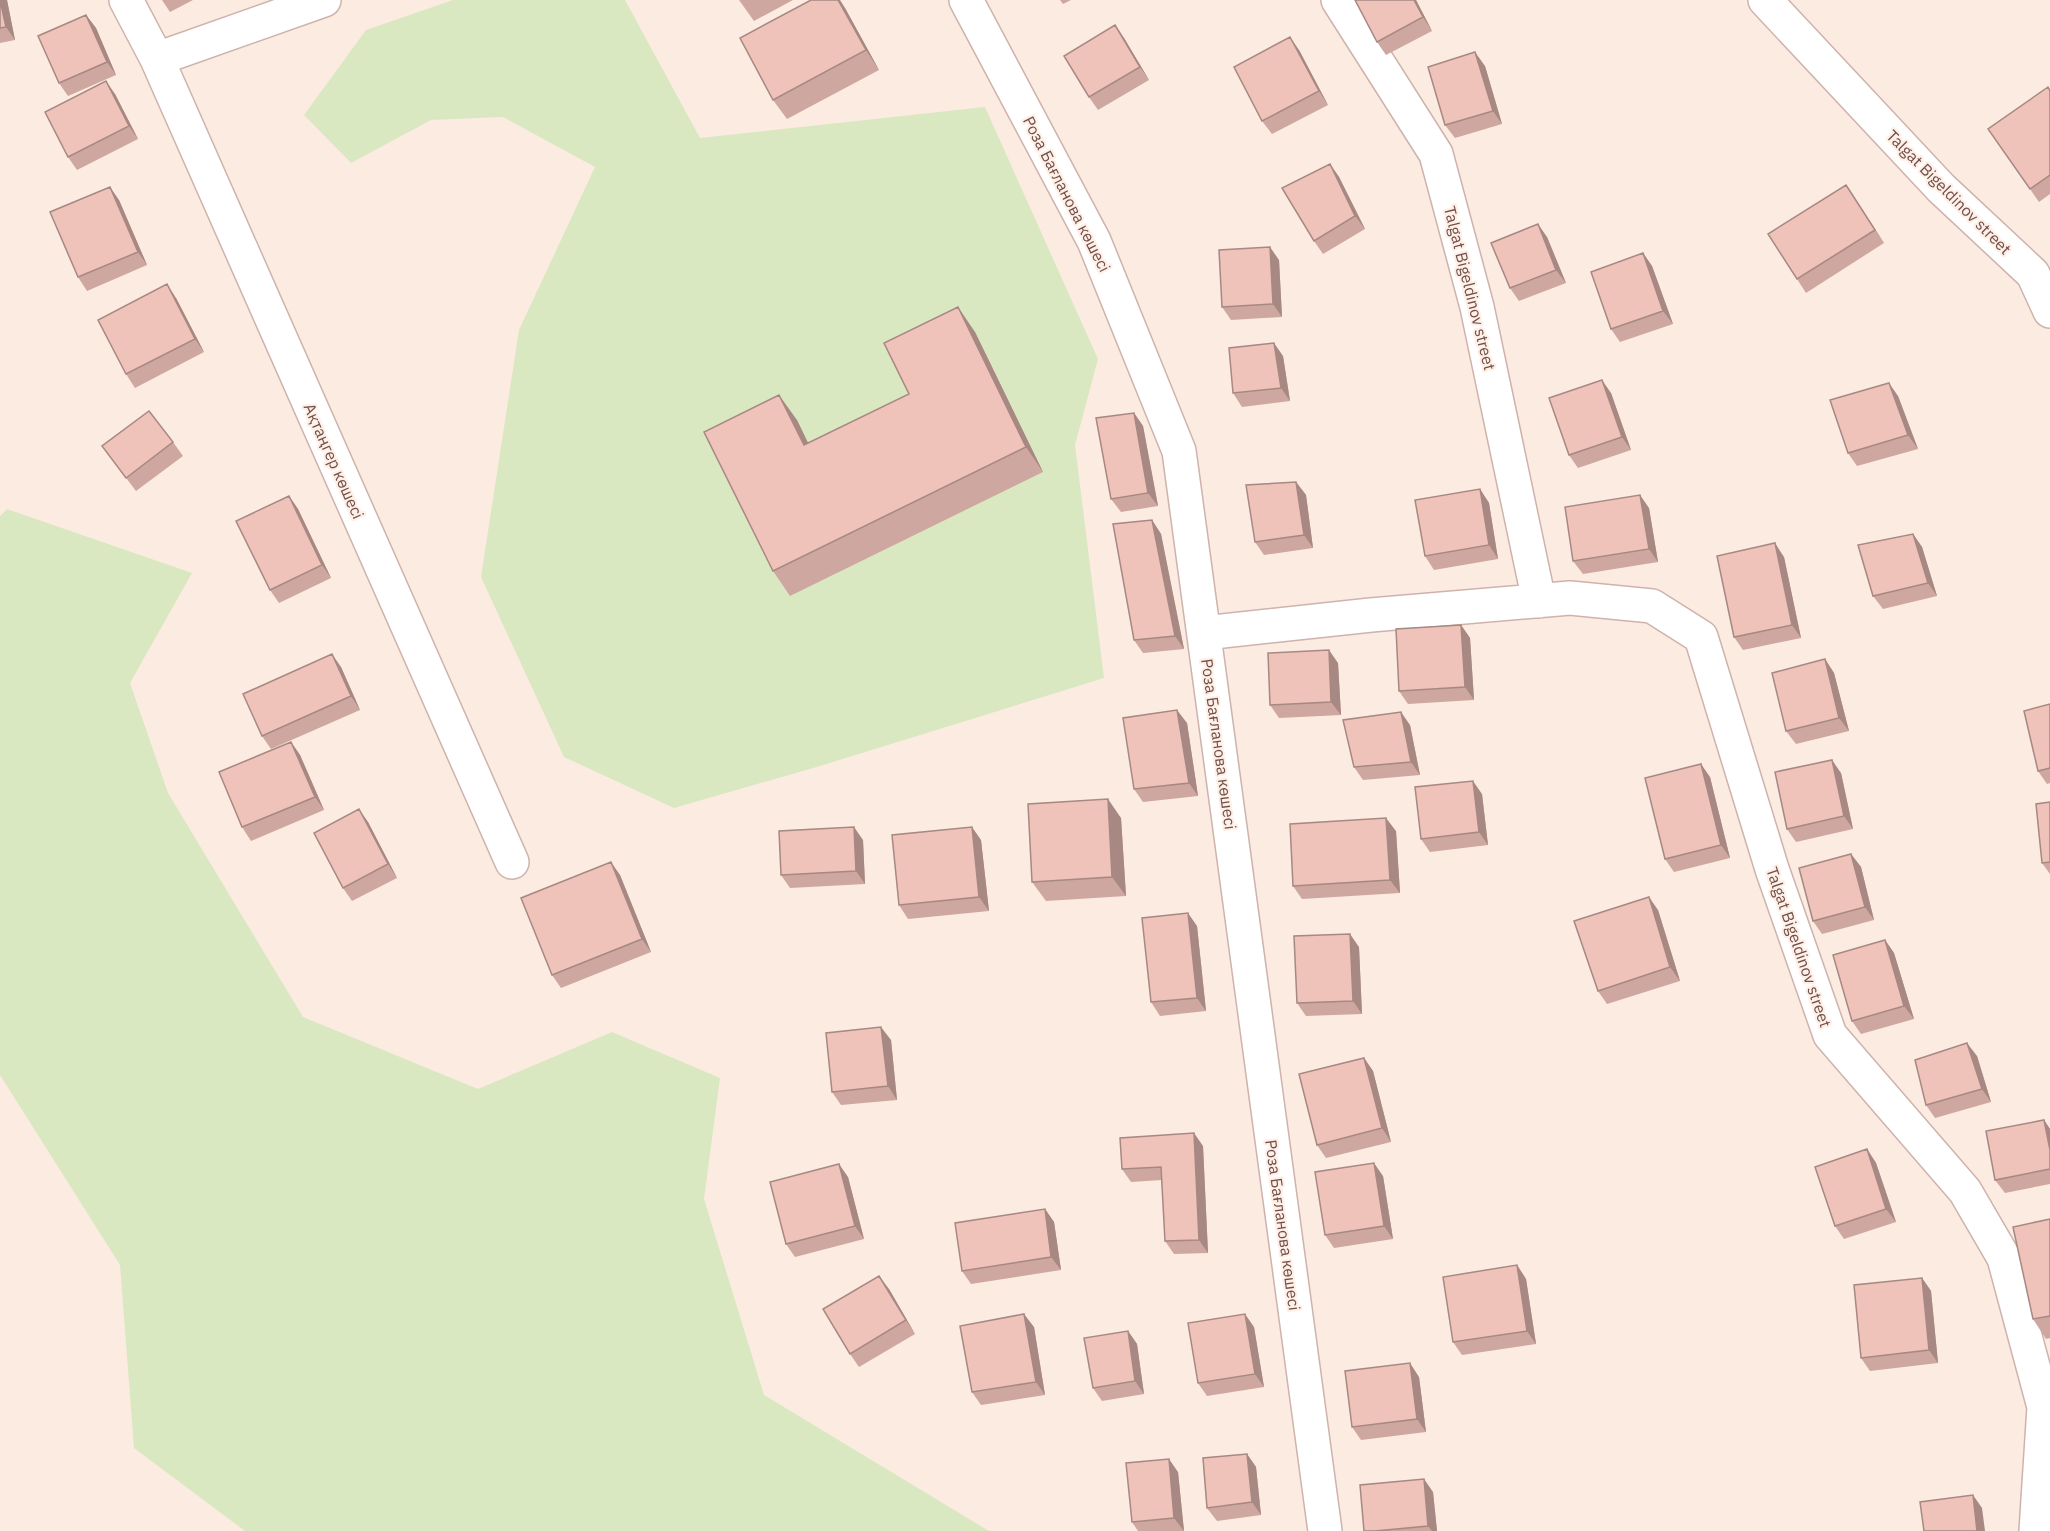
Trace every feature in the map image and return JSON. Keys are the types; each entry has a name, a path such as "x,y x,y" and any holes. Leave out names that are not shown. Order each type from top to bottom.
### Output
{"street":[{"name":"Ақтаңгер көшесі","path":"126,0 157,59 512,862"},
{"path":"157,59 324,0"},
{"name":"Роза Бағланова көшесі","path":"966,0 1094,241 1179,451 1325,1531"},
{"name":"Talgat Bigeldinov street","path":"1338,0 1436,154 1477,307 1539,601"},
{"name":"Talgat Bigeldinov street","path":"1765,0 1941,189 2033,274 2050,311"},
{"name":"Talgat Bigeldinov street","path":"1204,633 1371,615 1570,598 1652,606 1701,637 1772,869 1830,1035 1965,1191 2004,1258 2047,1407 2036,1531"}],"green space":[{"path":"453,0 625,0 700,138 985,107 1098,359 1075,445 1104,678 820,766 674,808 564,757 481,577 519,330 595,167 503,117 431,120 351,163 304,115 366,30"},
{"path":"7,509 192,573 130,683 168,793 303,1017 478,1089 612,1032 720,1078 704,1199 764,1395 989,1531 245,1531 134,1448 120,1265 0,1075 0,516"}],"building":[{"path":"0,0 6,27 0,28"},
{"path":"811,0 838,0 866,50 773,100 740,38"},
{"path":"1355,0 1414,0 1423,17 1377,42"},
{"path":"86,15 107,62 59,83 38,36"},
{"path":"1115,25 1140,67 1089,97 1064,56"},
{"path":"1290,37 1319,91 1262,121 1234,67"},
{"path":"1475,52 1493,111 1445,125 1428,67"},
{"path":"106,81 129,126 68,157 45,112"},
{"path":"2048,87 2050,91 2050,175 2030,189 1988,129"},
{"path":"1330,164 1355,216 1314,241 1282,188"},
{"path":"1846,185 1875,230 1797,279 1768,234"},
{"path":"110,187 138,252 78,277 50,212"},
{"path":"1538,224 1556,270 1510,288 1491,243"},
{"path":"1270,247 1273,304 1222,307 1219,250"},
{"path":"1643,253 1663,311 1611,329 1591,272"},
{"path":"167,284 195,339 126,374 98,320"},
{"path":"958,307 1026,447 773,571 704,432 779,395 804,445 909,394 884,343"},
{"path":"1274,343 1281,388 1233,393 1229,348"},
{"path":"1602,380 1622,437 1569,455 1549,398"},
{"path":"1889,383 1908,435 1848,453 1830,400"},
{"path":"149,411 173,442 126,478 102,446"},
{"path":"1134,413 1148,493 1111,499 1096,418"},
{"path":"1296,482 1304,535 1255,542 1246,485"},
{"path":"1480,489 1489,545 1425,556 1415,500"},
{"path":"1640,495 1649,549 1573,561 1565,507"},
{"path":"289,496 322,565 270,590 236,521"},
{"path":"1152,520 1175,636 1134,640 1113,524"},
{"path":"1913,534 1928,583 1873,596 1858,545"},
{"path":"1775,543 1792,625 1734,637 1717,556"},
{"path":"1461,625 1465,687 1399,691 1396,629"},
{"path":"1329,650 1331,702 1270,705 1268,653"},
{"path":"332,654 351,696 262,736 243,694"},
{"path":"1825,659 1839,718 1786,731 1772,673"},
{"path":"2050,704 2050,768 2038,771 2024,711"},
{"path":"1177,710 1189,783 1134,789 1123,718"},
{"path":"1401,712 1411,762 1354,767 1343,720"},
{"path":"291,742 315,797 242,827 219,772"},
{"path":"1832,760 1844,816 1787,829 1775,772"},
{"path":"1701,764 1721,845 1665,859 1645,778"},
{"path":"1473,781 1479,832 1421,839 1415,787"},
{"path":"1108,799 1112,877 1032,882 1028,804"},
{"path":"2050,802 2050,862 2042,863 2036,804"},
{"path":"359,809 388,864 343,888 314,833"},
{"path":"1386,818 1390,880 1293,886 1290,824"},
{"path":"854,827 856,871 781,875 779,831"},
{"path":"972,827 979,897 899,905 892,835"},
{"path":"1851,854 1865,907 1813,921 1799,868"},
{"path":"611,862 642,939 552,975 521,898"},
{"path":"1649,897 1670,967 1598,991 1574,921"},
{"path":"1188,913 1197,998 1151,1002 1142,918"},
{"path":"1350,934 1353,1001 1297,1003 1294,936"},
{"path":"1885,940 1904,1006 1852,1021 1833,955"},
{"path":"881,1027 888,1086 832,1092 826,1033"},
{"path":"1967,1043 1982,1089 1926,1105 1915,1060"},
{"path":"1364,1058 1382,1128 1317,1145 1299,1074"},
{"path":"2044,1120 2050,1150 2050,1169 1995,1180 1986,1131"},
{"path":"1194,1133 1199,1240 1165,1241 1161,1167 1122,1169 1120,1138"},
{"path":"1867,1149 1886,1209 1835,1226 1815,1167"},
{"path":"1374,1163 1384,1226 1325,1235 1315,1172"},
{"path":"839,1164 855,1226 786,1244 770,1182"},
{"path":"1045,1209 1051,1257 962,1271 955,1223"},
{"path":"2050,1219 2050,1316 2033,1319 2013,1227"},
{"path":"1517,1265 1527,1331 1453,1342 1443,1277"},
{"path":"879,1276 906,1320 850,1354 823,1309"},
{"path":"1922,1278 1929,1350 1861,1358 1854,1285"},
{"path":"1024,1314 1036,1382 972,1392 960,1326"},
{"path":"1245,1314 1255,1374 1198,1383 1188,1323"},
{"path":"1128,1331 1135,1381 1093,1388 1084,1338"},
{"path":"1410,1363 1417,1419 1352,1427 1345,1371"},
{"path":"1247,1454 1252,1502 1207,1508 1203,1458"},
{"path":"1169,1459 1174,1518 1132,1522 1126,1463"},
{"path":"1424,1479 1428,1526 1364,1531 1360,1485"},
{"path":"1973,1495 1977,1531 1924,1531 1920,1502"}]}
